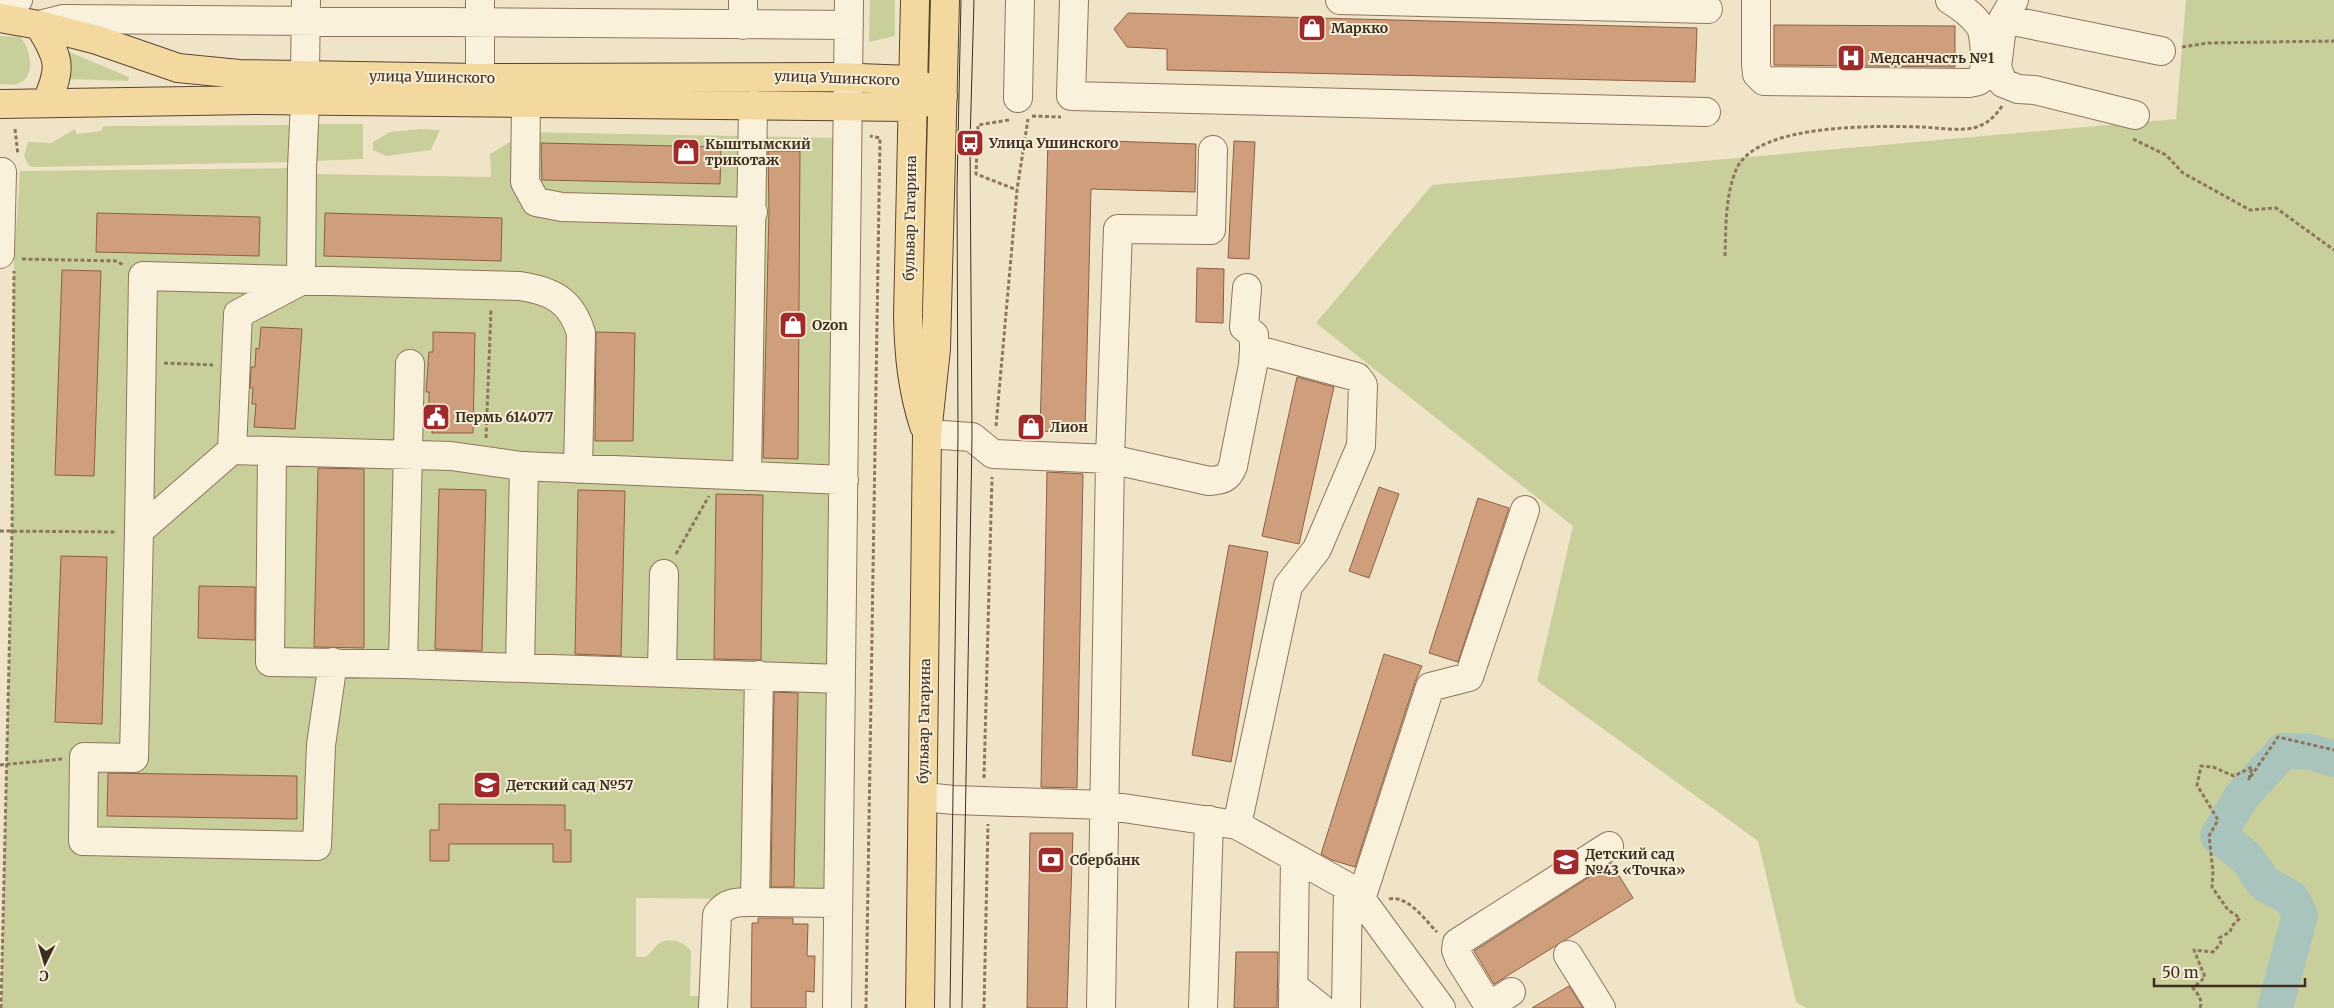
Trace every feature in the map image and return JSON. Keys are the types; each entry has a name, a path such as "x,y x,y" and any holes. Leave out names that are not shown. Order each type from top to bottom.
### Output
{"main road":[{"name":"бульвар Гагарина","path":"915,0 911,80 909,358 914,396 927,434"},
{"name":"бульвар Гагарина","path":"920,1008 927,434 936,349 945,0"},
{"name":"улица Ушинского","path":"6,12 39,25 97,40 178,68 239,74 305,74 480,91 526,104 911,107 943,96"},
{"path":"39,25 53,49 58,64 55,82 46,102"},
{"path":"304,101 305,74"},
{"name":"улица Ушинского","path":"0,104 46,102 304,101 753,75 911,80 943,96"}],"street":[{"path":"1017,112 1020,0"},
{"path":"1074,0 1072,96 1706,112"},
{"path":"1340,0 1708,9"},
{"path":"1756,0 1756,64 1757,74 1764,82 1968,83 1979,81 1983,77 1984,69 1984,40 1981,28 1973,18 1950,0"},
{"path":"2133,127 2035,90 2018,89 2003,84 1997,67 2008,10 2161,50"},
{"path":"295,11 305,74"},
{"path":"39,25 63,19 295,11 849,12 837,1008"},
{"path":"480,11 480,91"},
{"path":"301,281 304,101"},
{"path":"526,104 525,182 536,202 562,207 753,212"},
{"path":"734,475 753,212 753,106"},
{"path":"1101,1008 1110,459 1118,229 1211,230 1212,150"},
{"path":"10,260 11,167"},
{"path":"333,662 321,745 317,846 83,841 84,757 134,758 143,276 520,286 542,290 562,300 576,317 581,332 578,469"},
{"path":"232,450 238,314 301,281"},
{"path":"927,434 972,436 993,454 1110,459 1209,481 1222,480 1230,475 1234,466 1254,350 1254,335 1244,327 1247,288"},
{"path":"1237,825 1288,586 1317,549 1360,446 1363,397 1363,385 1357,377 1254,350"},
{"path":"403,664 410,364"},
{"path":"139,531 232,450 451,456 524,466 844,480"},
{"path":"272,451 270,662 333,662 758,674 841,679"},
{"path":"520,668 524,466"},
{"path":"1346,1008 1354,893 1430,687 1469,677 1525,510"},
{"path":"662,672 664,574"},
{"path":"755,902 758,674"},
{"path":"924,797 1103,804 1237,825 1354,893 1441,1008"},
{"path":"1203,1008 1209,820"},
{"path":"1496,1002 1459,958 1456,950 1457,942 1609,846"},
{"path":"1295,858 1293,997 1321,1008"},
{"path":"713,1008 715,923 717,915 722,908 729,904 755,902 838,903"},
{"path":"1568,955 1601,1008"}],"path":[{"path":"2161,50 2208,43 2334,41"},
{"path":"1725,256 1727,203 1736,169 1747,153 1776,140 1821,128 1973,128 1995,118 2003,104 2003,84"},
{"path":"984,1008 988,819 983,800 993,454 1017,190 1028,116 1017,112 978,125 976,174 1017,190"},
{"path":"2133,127 2166,155 2183,173 2250,210 2276,208 2334,250"},
{"path":"11,167 15,129"},
{"path":"866,1008 880,138"},
{"path":"1,1008 12,532 10,260 117,262 143,276"},
{"path":"486,461 491,286"},
{"path":"142,362 236,367"},
{"path":"664,574 734,475"},
{"path":"0,530 12,532 139,531"},
{"path":"2200,1008 2199,996 2193,988 2205,978 2194,950 2213,952 2221,943 2219,938 2230,932 2232,926 2240,918 2228,910 2212,887 2213,872 2209,836 2218,820 2197,785 2202,766 2214,767 2234,776 2252,767 2249,779 2278,737 2334,750"},
{"path":"0,764 84,757"},
{"path":"1414,908 1444,939 1457,942"}],"green space":[{"path":"870,0 895,0 895,36 869,42"},
{"path":"2186,0 2334,0 2334,1008 1806,1008 1796,1002 1758,841 1537,681 1573,526 1316,323 1432,185 2176,119"},
{"path":"0,36 20,37 26,46 30,59 29,71 27,77 18,84 0,84"},
{"path":"67,51 129,77 128,81 66,79"},
{"path":"316,124 363,124 363,159 312,161"},
{"path":"295,125 295,162 33,167 29,166 24,156 28,142 51,143 75,129 77,134 101,131 104,126"},
{"path":"420,129 440,130 431,150 387,156 373,150 373,142 390,132"},
{"path":"526,132 847,138 838,900 636,898 636,957 645,957 661,942 670,940 680,942 688,948 691,951 690,996 702,996 702,1008 1,1008 12,532 14,259 20,171 302,168 314,174 491,177 490,154"}],"building":[{"path":"1128,13 1697,28 1695,82 1167,70 1167,49 1127,47 1114,29"},
{"path":"1774,25 1955,26 1955,67 1774,65"},
{"path":"1048,139 1196,144 1195,192 1091,189 1085,433 1040,431"},
{"path":"1234,141 1255,142 1249,259 1228,258"},
{"path":"541,143 721,147 720,184 542,180"},
{"path":"768,151 800,151 798,459 763,458 769,212"},
{"path":"97,213 260,217 259,256 96,252"},
{"path":"325,213 502,218 501,261 324,256"},
{"path":"1197,268 1224,269 1223,323 1196,322"},
{"path":"62,270 101,271 94,476 55,475"},
{"path":"261,327 302,329 295,429 254,427 256,404 252,404 253,388 250,388 251,367 255,367 256,348 259,349"},
{"path":"433,332 475,333 473,433 432,433 432,411 429,411 429,392 426,392 429,352 433,352"},
{"path":"596,332 635,333 633,441 595,441"},
{"path":"1297,377 1334,387 1299,544 1262,536"},
{"path":"318,468 364,469 364,648 314,647"},
{"path":"1047,472 1083,474 1077,788 1041,787"},
{"path":"1379,487 1399,494 1369,578 1349,571"},
{"path":"439,489 486,490 482,651 435,649"},
{"path":"578,490 625,491 621,656 575,654"},
{"path":"716,494 763,495 761,660 714,659"},
{"path":"1478,498 1509,508 1458,662 1429,653"},
{"path":"1229,545 1268,552 1231,762 1192,755"},
{"path":"61,556 107,557 102,724 55,722"},
{"path":"199,586 255,587 255,640 198,638"},
{"path":"1384,654 1422,666 1415,682 1355,867 1332,860 1321,854"},
{"path":"774,692 798,693 794,887 771,887"},
{"path":"108,773 297,776 297,819 107,816"},
{"path":"439,804 565,805 565,830 571,830 571,862 553,862 553,844 449,844 449,861 430,861 430,830 439,830"},
{"path":"1030,833 1073,833 1067,1008 1027,1008"},
{"path":"1611,863 1633,898 1494,984 1474,951"},
{"path":"758,918 793,918 793,924 808,924 807,956 815,956 814,992 806,991 806,1008 751,1008 752,923 758,923"},
{"path":"1236,952 1278,952 1277,1008 1234,1008"},
{"path":"1569,986 1583,1008 1532,1008"}],"waterway":[{"path":"2275,1008 2300,915 2292,899 2264,883 2246,857 2218,836 2241,797 2283,751 2311,752 2334,759"}],"tram line":[{"path":"950,1008 958,436 957,189 961,0"},
{"path":"962,1008 972,437 970,143 974,0"}],"place":[{"name":"Маркко","path":"1312,28"},
{"name":"Медсанчасть №1","path":"1851,58"},
{"name":"Улица Ушинского","path":"970,143"},
{"name":"Кыштымский трикотаж","path":"686,152"},
{"name":"Ozon","path":"793,325"},
{"name":"Пермь 614077","path":"436,417"},
{"name":"Лион","path":"1031,427"},
{"name":"Детский сад №57","path":"487,785"},
{"name":"Сбербанк","path":"1051,860"},
{"name":"Детский сад №43 «Точка»","path":"1566,862"}]}
